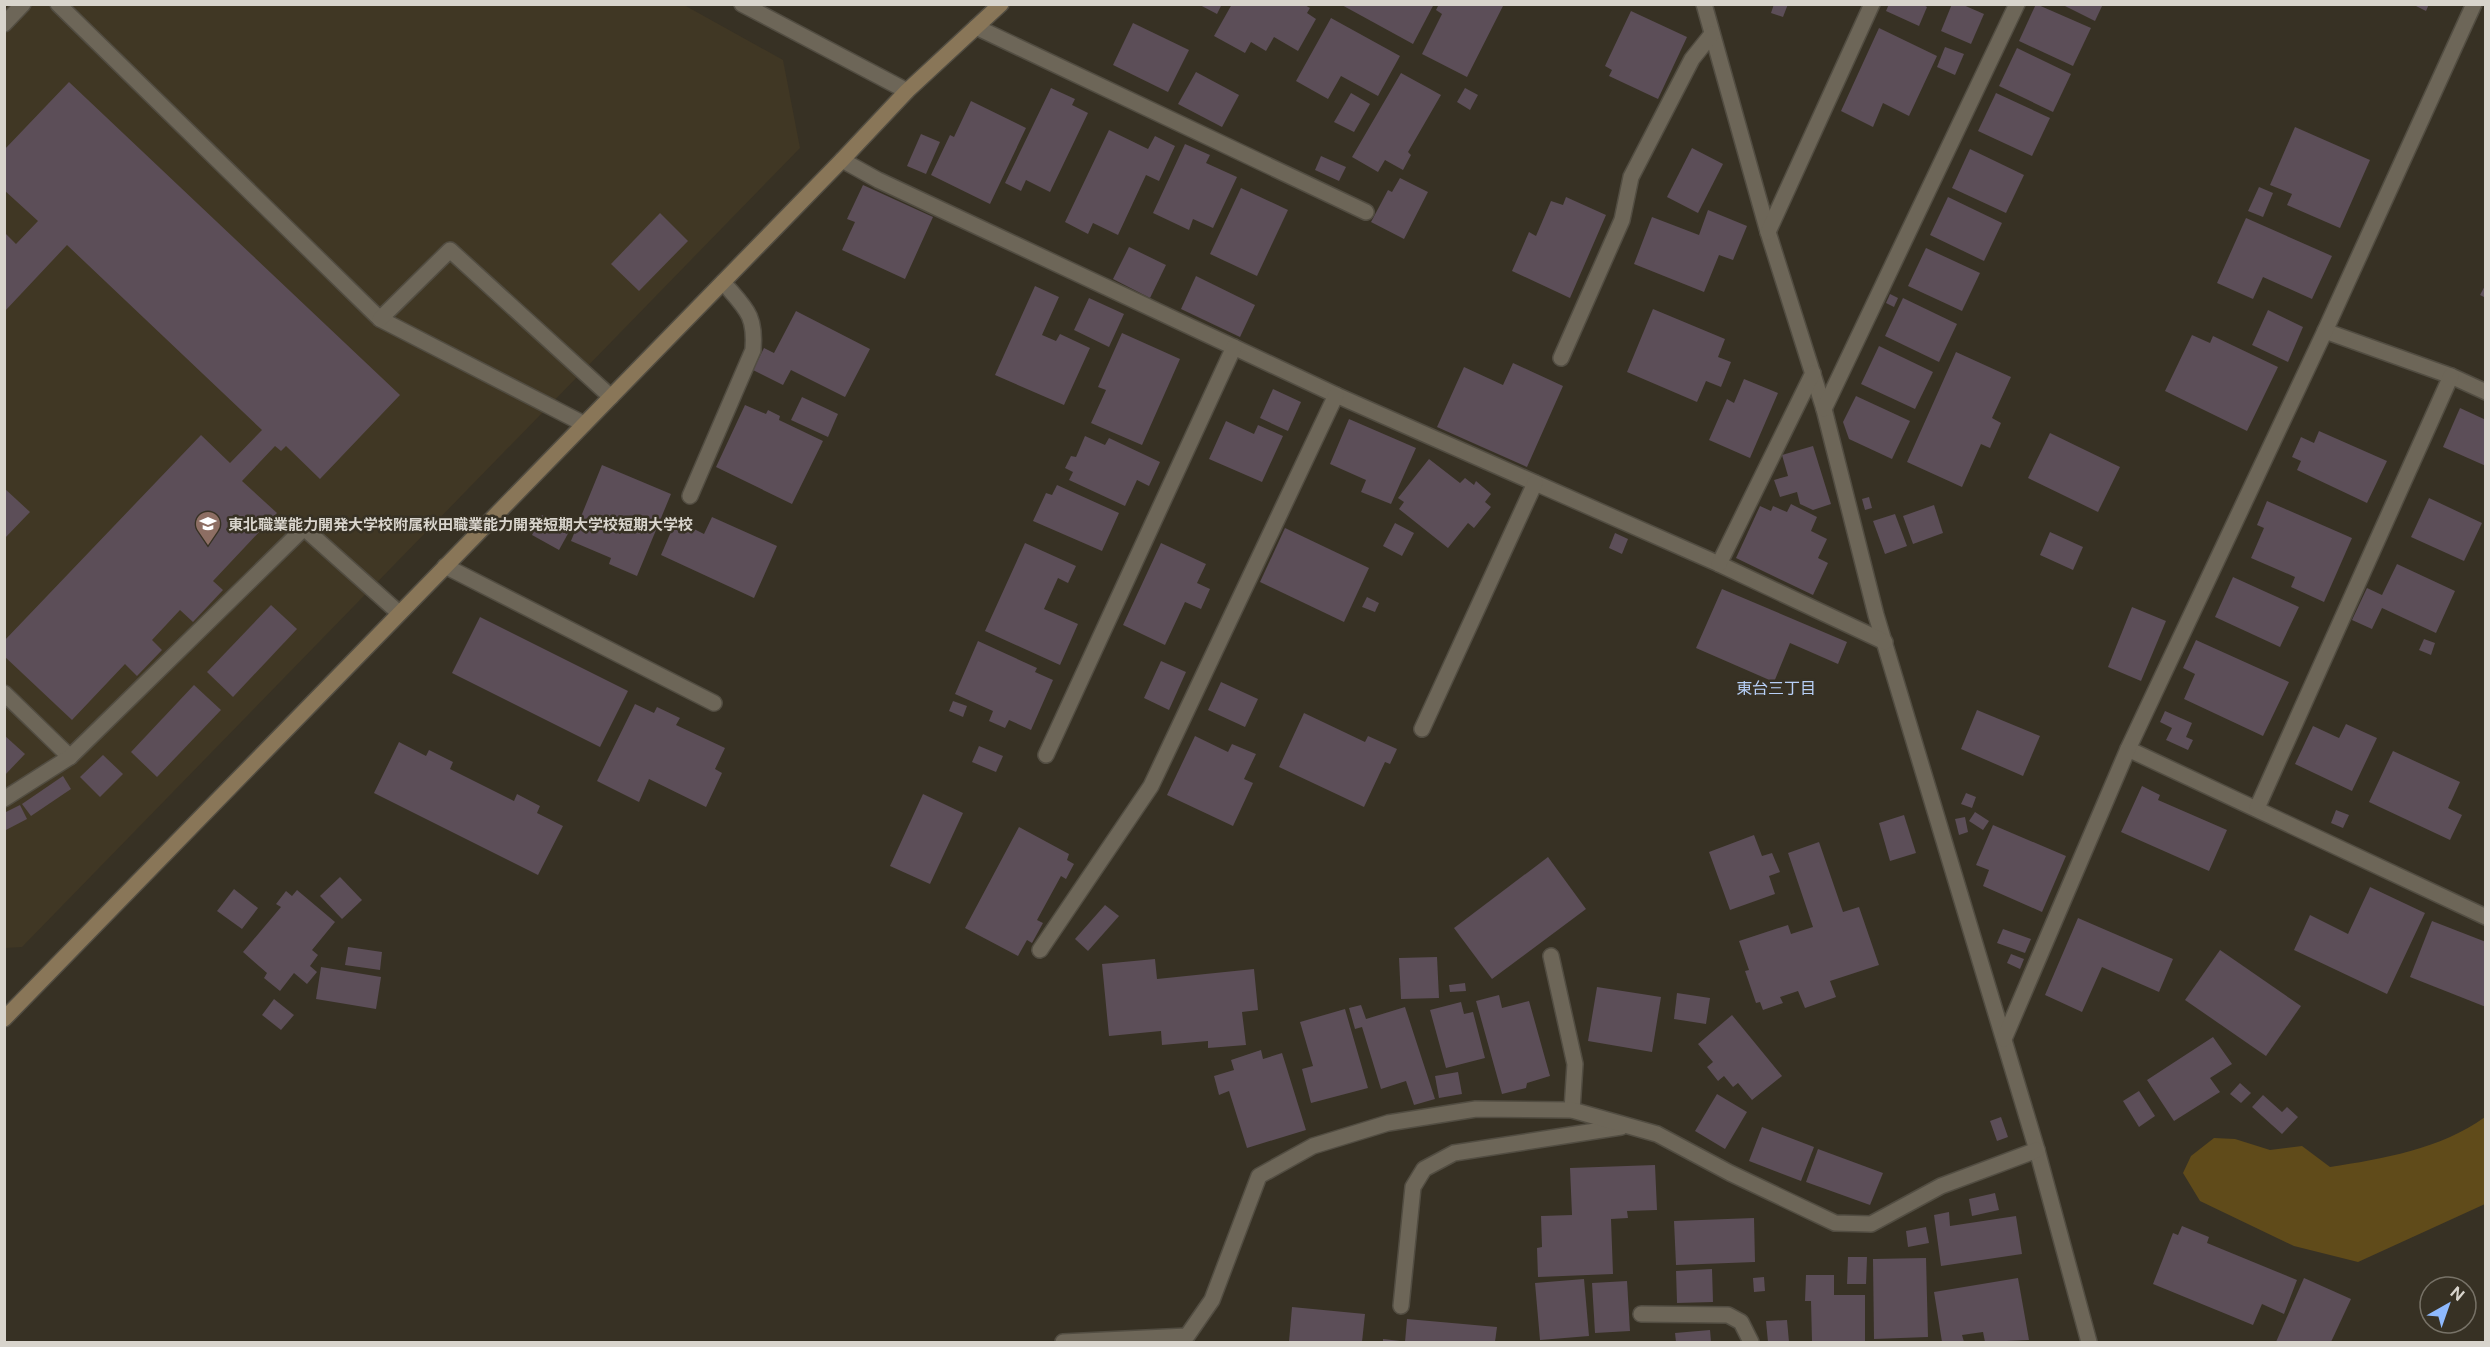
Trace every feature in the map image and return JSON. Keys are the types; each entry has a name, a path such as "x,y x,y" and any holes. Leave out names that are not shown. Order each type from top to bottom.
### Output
{"street":[{"path":"4,24 23,4"},
{"path":"58,4 380,319 584,424"},
{"path":"742,4 907,91"},
{"path":"4,1019 907,91 1001,4"},
{"path":"1704,4 1768,232 1824,409 1876,615 2037,1150 2089,1342"},
{"path":"1768,232 1872,4"},
{"path":"1824,409 2017,4"},
{"path":"2004,1039 2128,749 2325,331 2474,4"},
{"path":"976,27 1366,212"},
{"path":"1561,358 1622,220 1631,177 1692,59 1712,34"},
{"path":"842,160 878,180 1336,396 1719,564 1885,642"},
{"path":"380,319 450,250 611,397"},
{"path":"690,496 753,350 754,330 748,312 723,282"},
{"path":"2325,331 2451,376 2486,392"},
{"path":"1047,754 1234,347"},
{"path":"1719,564 1813,373"},
{"path":"2257,808 2451,376"},
{"path":"1040,950 1151,786 1336,396"},
{"path":"1422,729 1535,483"},
{"path":"4,799 70,757 304,528 399,613"},
{"path":"445,566 714,703"},
{"path":"4,693 70,757"},
{"path":"2128,749 2486,917"},
{"path":"1551,956 1575,1064 1572,1110"},
{"path":"1063,1342 1187,1336 1212,1300 1259,1176 1313,1146 1388,1123 1476,1109 1572,1110 1657,1134 1730,1173 1835,1222 1871,1224 1941,1186 2037,1150"},
{"path":"1401,1306 1413,1187 1424,1169 1454,1154 1627,1126"},
{"path":"1641,1314 1728,1315 1741,1322 1751,1342"}],"shaded area":[{"name":"東北職業能力開発大学校附属秋田職業能力開発短期大学校短期大学校","path":"4,5 684,5 783,60 800,148 22,947 5,948"},
{"path":"2485,1117 2485,1204 2358,1262 2294,1246 2200,1201 2183,1173 2191,1156 2214,1138 2235,1139 2270,1150 2302,1146 2330,1167 2390,1156 2430,1145 2468,1128"}],"building":[{"path":"1198,4 1222,4 1217,14"},
{"path":"1232,4 1303,4 1310,8 1307,13 1316,19 1298,51 1274,37 1266,51 1251,42 1245,53 1214,36"},
{"path":"1340,4 1434,4 1413,44"},
{"path":"1439,4 1504,4 1467,77 1422,54 1442,14 1436,10"},
{"path":"1774,4 1788,4 1783,17 1771,13"},
{"path":"1889,4 1922,4 1927,7 1919,26 1886,11"},
{"path":"1952,4 1961,4 1984,14 1971,44 1941,31"},
{"path":"2036,4 2091,28 2073,66 2019,41"},
{"path":"2061,4 2103,4 2095,21"},
{"path":"2412,4 2429,4 2426,11"},
{"path":"1631,11 1687,37 1658,99 1609,76 1612,70 1605,66"},
{"path":"1331,18 1400,56 1378,96 1341,76 1328,99 1296,81"},
{"path":"1133,23 1189,50 1168,92 1113,65"},
{"path":"1879,28 1937,56 1909,116 1883,103 1873,127 1841,111"},
{"path":"1945,47 1964,54 1955,75 1937,67"},
{"path":"2017,48 2071,74 2053,112 1999,86"},
{"path":"1196,72 1239,95 1222,127 1178,104"},
{"path":"1401,73 1441,95 1408,152 1411,155 1403,170 1385,160 1378,172 1352,157"},
{"path":"69,82 400,395 320,479 286,446 281,451 275,446 242,481 277,513 213,581 223,590 193,622 180,610 152,640 162,650 137,676 125,664 72,720 4,656 4,641 201,435 230,463 262,430 67,245 5,311 5,233 16,244 38,221 4,190 4,150"},
{"path":"1051,88 1075,99 1072,105 1088,113 1050,192 1026,180 1021,191 1005,183"},
{"path":"1465,88 1478,95 1470,110 1457,102"},
{"path":"1351,93 1370,104 1354,132 1334,122"},
{"path":"1996,93 2050,118 2032,156 1978,131"},
{"path":"971,101 1026,128 990,204 931,175 950,135 954,137"},
{"path":"2295,127 2370,160 2340,228 2287,205 2292,194 2270,185"},
{"path":"1109,130 1148,149 1155,136 1175,146 1159,181 1146,175 1118,235 1093,223 1088,234 1065,222"},
{"path":"921,134 940,142 926,174 907,166"},
{"path":"1185,144 1210,155 1206,163 1237,177 1213,228 1193,219 1189,230 1153,213"},
{"path":"1692,148 1723,164 1698,213 1667,197"},
{"path":"1970,149 2024,175 2006,213 1952,188"},
{"path":"1321,156 1346,167 1339,181 1315,170"},
{"path":"1400,178 1428,192 1404,239 1371,222 1388,190 1392,192"},
{"path":"863,185 933,217 905,279 842,250 855,222 847,219"},
{"path":"2259,187 2273,193 2263,217 2248,211"},
{"path":"1241,188 1288,210 1257,276 1210,254"},
{"path":"1566,197 1606,215 1570,298 1512,271 1529,232 1536,236 1551,201 1563,205"},
{"path":"1948,197 2002,223 1984,261 1930,235"},
{"path":"1708,210 1747,226 1733,260 1719,255 1704,292 1634,264 1652,217 1699,235"},
{"path":"660,213 688,241 639,291 611,264"},
{"path":"2246,218 2332,256 2312,299 2263,277 2253,299 2217,283"},
{"path":"1129,247 1166,265 1150,298 1113,279"},
{"path":"1926,248 1980,273 1962,311 1908,286"},
{"path":"1196,276 1255,305 1240,337 1181,309"},
{"path":"2486,284 2486,298 2480,295"},
{"path":"1035,286 1059,297 1042,335 1056,341 1060,334 1090,348 1064,405 995,375"},
{"path":"1890,294 1898,298 1894,307 1886,303"},
{"path":"1089,298 1124,314 1109,347 1074,330"},
{"path":"1903,298 1957,324 1939,362 1885,336"},
{"path":"1653,309 1725,339 1718,357 1731,362 1721,387 1706,381 1697,402 1627,372"},
{"path":"2268,310 2303,327 2288,362 2252,345"},
{"path":"796,311 870,349 845,397 791,370 783,385 753,370 764,348 774,353"},
{"path":"1122,333 1180,359 1142,445 1091,423 1106,390 1098,387"},
{"path":"2192,335 2210,343 2213,336 2278,367 2247,431 2165,391"},
{"path":"1879,346 1933,372 1915,409 1861,384"},
{"path":"1956,352 2011,377 1992,418 2001,423 1990,448 1981,444 1962,487 1907,462"},
{"path":"1513,363 1563,386 1527,467 1437,427 1464,367 1503,385"},
{"path":"1744,379 1778,393 1750,458 1709,440 1727,399 1734,403"},
{"path":"1273,389 1301,402 1288,431 1260,418"},
{"path":"1856,396 1910,421 1892,459 1849,439 1843,422"},
{"path":"802,397 838,414 828,437 791,420"},
{"path":"745,405 766,414 768,410 780,416 779,420 823,441 792,504 716,467"},
{"path":"2460,408 2486,420 2486,466 2443,447"},
{"path":"1349,419 1416,448 1391,504 1361,492 1366,480 1330,464"},
{"path":"1226,421 1254,434 1258,425 1283,436 1262,482 1209,459"},
{"path":"2319,431 2387,461 2367,503 2297,470 2301,461 2292,457 2301,437 2314,443"},
{"path":"2050,433 2120,467 2098,512 2028,478"},
{"path":"1085,436 1105,445 1109,438 1160,462 1149,486 1137,480 1125,506 1069,480 1073,472 1065,468 1071,456 1076,457"},
{"path":"1813,446 1831,504 1813,510 1800,504 1797,492 1780,497 1774,480 1788,476 1782,455"},
{"path":"1429,459 1460,483 1465,478 1474,485 1476,481 1491,494 1485,502 1491,507 1474,528 1468,523 1448,548 1399,509 1404,502 1398,498"},
{"path":"602,465 671,494 637,576 609,564 611,558 571,541"},
{"path":"1057,485 1119,513 1102,551 1033,521 1046,493 1052,495"},
{"path":"4,488 30,512 4,539"},
{"path":"1869,497 1872,508 1865,510 1862,499"},
{"path":"2429,498 2482,523 2464,561 2411,537"},
{"path":"2267,501 2352,538 2324,602 2291,587 2295,577 2251,558 2264,528 2257,525"},
{"path":"1791,504 1817,517 1811,531 1827,539 1818,558 1828,563 1813,595 1736,558 1760,506 1771,511 1773,506 1787,512"},
{"path":"1934,505 1943,533 1913,544 1903,516"},
{"path":"1895,514 1907,546 1885,554 1873,521"},
{"path":"542,515 570,530 559,550 532,535"},
{"path":"712,517 777,546 754,598 661,555 676,520 704,534"},
{"path":"1395,523 1414,533 1402,556 1383,546"},
{"path":"1285,528 1369,568 1344,622 1260,582"},
{"path":"2050,532 2083,547 2073,570 2040,555"},
{"path":"1615,533 1628,539 1622,554 1609,548"},
{"path":"1025,543 1076,566 1068,583 1058,578 1044,609 1078,624 1060,665 985,631"},
{"path":"1161,543 1206,564 1197,583 1210,589 1201,609 1185,602 1165,645 1123,625"},
{"path":"2397,564 2455,591 2436,633 2382,608 2372,629 2352,620 2367,588 2382,595"},
{"path":"2233,577 2299,607 2280,647 2215,617"},
{"path":"1722,589 1847,642 1838,664 1790,643 1774,682 1696,648"},
{"path":"1367,597 1379,603 1375,612 1362,607"},
{"path":"271,605 297,629 233,697 207,672"},
{"path":"2132,607 2166,621 2141,681 2108,667"},
{"path":"480,617 628,691 600,747 452,673"},
{"path":"2424,639 2435,643 2431,655 2419,650"},
{"path":"2196,640 2289,682 2263,736 2184,699 2195,674 2183,668"},
{"path":"978,641 1037,668 1035,672 1053,680 1031,730 1009,720 1005,728 989,721 993,711 955,694"},
{"path":"1161,661 1186,672 1169,710 1144,698"},
{"path":"1221,682 1258,699 1245,727 1208,710"},
{"path":"194,685 221,710 157,777 131,752"},
{"path":"953,701 967,706 963,717 949,711"},
{"path":"635,704 654,713 657,707 680,718 676,725 725,748 715,769 722,773 706,807 649,779 639,802 597,781"},
{"path":"1977,710 2040,736 2023,776 1961,749"},
{"path":"2165,711 2192,723 2186,737 2193,740 2188,750 2166,740 2172,728 2160,722"},
{"path":"1304,713 1365,742 1368,736 1397,749 1390,764 1385,762 1364,807 1279,767"},
{"path":"2346,724 2377,738 2352,791 2295,764 2313,726 2339,738"},
{"path":"4,735 25,754 4,776"},
{"path":"1195,736 1228,752 1232,744 1256,754 1244,779 1253,783 1233,826 1167,795"},
{"path":"399,742 426,756 429,750 453,762 450,769 514,801 517,794 540,806 537,813 563,826 538,875 374,793"},
{"path":"979,746 1003,756 996,772 972,762"},
{"path":"2393,751 2460,782 2448,808 2462,815 2450,840 2369,802"},
{"path":"103,755 123,774 100,797 80,777"},
{"path":"63,776 71,789 31,816 22,804"},
{"path":"2142,786 2160,795 2158,800 2227,830 2209,871 2121,832"},
{"path":"1966,793 1976,797 1972,808 1961,804"},
{"path":"923,794 963,813 930,884 890,866"},
{"path":"20,805 27,819 4,831 4,813"},
{"path":"2336,810 2349,815 2343,828 2331,823"},
{"path":"1975,812 1989,821 1983,830 1969,821"},
{"path":"1904,815 1916,853 1890,861 1879,823"},
{"path":"1965,817 1968,832 1959,835 1955,819"},
{"path":"1993,825 2066,856 2042,912 1983,886 1989,870 1976,865"},
{"path":"1019,827 1069,854 1067,860 1074,864 1066,879 1061,876 1037,920 1043,923 1032,943 1027,940 1018,956 965,928"},
{"path":"1754,835 1762,856 1772,853 1780,872 1769,876 1775,894 1730,910 1709,852"},
{"path":"1819,842 1843,912 1859,907 1879,965 1830,981 1836,997 1805,1008 1798,991 1780,997 1783,1003 1763,1010 1760,1002 1756,1003 1745,971 1749,970 1739,941 1788,925 1791,934 1813,927 1788,853"},
{"path":"1548,857 1586,909 1492,979 1454,928"},
{"path":"340,877 362,900 342,919 320,896"},
{"path":"2370,887 2425,913 2387,994 2294,950 2310,915 2348,934"},
{"path":"234,889 258,908 242,929 217,911"},
{"path":"297,890 335,922 312,950 318,955 310,966 317,972 307,984 294,973 280,991 264,978 267,973 243,952 281,907 276,904 286,891 292,896"},
{"path":"1105,905 1119,916 1088,951 1075,939"},
{"path":"2078,918 2173,959 2159,992 2102,967 2082,1012 2045,995"},
{"path":"2432,921 2486,942 2486,1007 2410,977"},
{"path":"2003,929 2031,939 2025,953 1997,943"},
{"path":"348,947 382,952 380,970 345,965"},
{"path":"2220,950 2301,1006 2266,1056 2185,1000"},
{"path":"2011,954 2024,959 2020,969 2007,963"},
{"path":"1437,957 1439,998 1401,999 1399,958"},
{"path":"1155,959 1157,979 1254,969 1258,1010 1242,1012 1246,1045 1208,1048 1208,1041 1162,1045 1161,1031 1109,1036 1102,964"},
{"path":"321,967 381,977 376,1009 316,999"},
{"path":"1465,983 1466,991 1450,992 1449,985"},
{"path":"1597,987 1661,997 1652,1052 1588,1041"},
{"path":"1677,993 1710,998 1706,1024 1674,1019"},
{"path":"1499,995 1502,1008 1529,1001 1550,1076 1527,1083 1526,1088 1502,1094 1476,1001"},
{"path":"274,999 294,1015 281,1030 262,1015"},
{"path":"1461,1002 1464,1014 1473,1012 1485,1058 1446,1068 1430,1010"},
{"path":"1361,1005 1366,1019 1405,1007 1435,1099 1414,1105 1406,1081 1381,1089 1362,1027 1355,1029 1349,1008"},
{"path":"1345,1009 1368,1088 1311,1103 1302,1069 1313,1066 1300,1022"},
{"path":"1732,1015 1782,1076 1752,1100 1738,1083 1733,1087 1724,1076 1718,1081 1707,1067 1713,1062 1698,1044"},
{"path":"2213,1037 2232,1064 2210,1078 2220,1092 2174,1121 2147,1080"},
{"path":"1261,1050 1263,1059 1282,1053 1306,1130 1247,1148 1229,1091 1219,1095 1214,1076 1234,1070 1231,1060"},
{"path":"1458,1072 1462,1094 1439,1098 1435,1076"},
{"path":"2240,1083 2251,1093 2241,1103 2230,1094"},
{"path":"2139,1091 2155,1116 2139,1127 2123,1101"},
{"path":"1717,1094 1747,1112 1725,1149 1695,1131"},
{"path":"2263,1095 2282,1112 2287,1107 2298,1117 2282,1134 2252,1107"},
{"path":"2001,1117 2008,1137 1997,1141 1990,1121"},
{"path":"1762,1127 1814,1147 1801,1181 1749,1161"},
{"path":"1818,1149 1883,1173 1870,1205 1806,1182"},
{"path":"1655,1165 1657,1210 1627,1211 1628,1218 1611,1219 1613,1274 1538,1277 1537,1248 1542,1247 1541,1216 1572,1215 1570,1168"},
{"path":"1995,1193 1999,1210 1972,1216 1969,1199"},
{"path":"1949,1212 1950,1226 2016,1216 2022,1254 1941,1266 1934,1215"},
{"path":"1754,1218 1755,1262 1676,1265 1674,1221"},
{"path":"2182,1226 2209,1237 2207,1243 2297,1280 2284,1314 2262,1304 2253,1325 2153,1284 2173,1233 2178,1235"},
{"path":"1926,1227 1929,1243 1908,1247 1906,1231"},
{"path":"1848,1257 1867,1257 1866,1284 1847,1284"},
{"path":"1926,1258 1928,1337 1874,1339 1873,1259"},
{"path":"1712,1269 1713,1302 1677,1303 1676,1271"},
{"path":"1806,1275 1834,1275 1834,1295 1865,1295 1865,1342 1812,1342 1811,1301 1805,1301"},
{"path":"1764,1277 1765,1291 1754,1292 1753,1278"},
{"path":"2018,1278 2029,1340 1985,1342 1983,1332 1962,1335 1964,1342 1942,1342 1934,1292"},
{"path":"2304,1278 2351,1299 2331,1342 2276,1342"},
{"path":"1584,1279 1589,1336 1540,1340 1535,1283"},
{"path":"1627,1281 1630,1331 1595,1333 1592,1283"},
{"path":"1292,1307 1365,1314 1362,1342 1289,1342"},
{"path":"1407,1319 1497,1327 1495,1342 1405,1342"},
{"path":"1787,1320 1789,1342 1768,1342 1766,1321"},
{"path":"1710,1330 1711,1342 1676,1342 1675,1333"},
{"path":"1383,1339 1400,1341 1400,1342 1383,1342"}],"place":[{"name":"東北職業能力開発大学校附属秋田職業能力開発短期大学校短期大学校","path":"208,547"}],"district":[{"name":"東台三丁目","path":"1776,688"}]}
